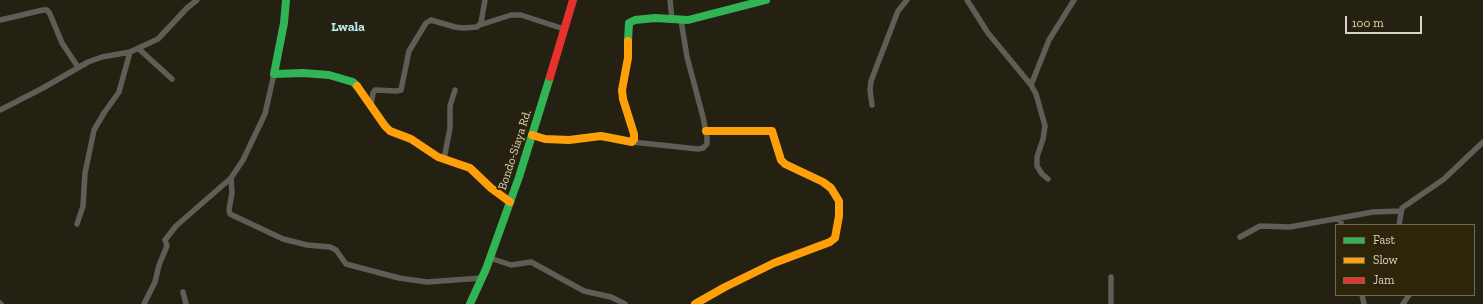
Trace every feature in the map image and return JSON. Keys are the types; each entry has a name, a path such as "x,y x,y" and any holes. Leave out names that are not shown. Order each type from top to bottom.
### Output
{"main road":[{"path":"286,0 284,23 274,74 303,73 329,75 345,79 357,85 390,131 411,139 434,155 472,170 491,188 510,202"},
{"name":"Bondo-Siaya Rd.","path":"470,304 490,258 510,202 573,0"},
{"path":"532,135 545,139 569,140 601,136 632,142 634,139 634,134 622,94 628,58 628,25 632,21 642,19 694,20 766,0"},
{"path":"695,304 725,287 774,263 830,242 835,238 839,216 839,200 831,188 823,182 792,168 781,160 772,131 706,131"}],"street":[{"path":"0,110 33,94 92,60 130,52 158,39 187,8 197,0"},
{"path":"480,25 485,0"},
{"path":"670,0 672,19"},
{"path":"872,105 870,90 871,81 898,11 907,0"},
{"path":"967,0 988,34 1031,85 1036,94 1045,126 1043,139 1037,157 1037,166 1042,174 1048,178"},
{"path":"1031,85 1049,40 1074,0"},
{"path":"0,20 47,10 62,43 78,67"},
{"path":"371,106 373,93 375,90 401,90 409,51 428,21 434,21 455,27 473,28 511,15 521,15 564,29"},
{"path":"632,142 703,148 707,144 706,131 687,57 681,20"},
{"path":"139,49 172,79"},
{"path":"77,224 82,206 85,173 94,130 123,84 130,52"},
{"path":"144,304 155,282 161,260 167,246 165,240 176,226 231,178 246,156 266,114 274,74"},
{"path":"444,159 450,128 450,106 456,90"},
{"path":"1399,224 1401,211 1404,206 1447,176 1483,142"},
{"path":"231,178 232,193 229,210 230,214 283,239 307,245 330,247 336,250 346,264 399,278 427,282 482,278"},
{"path":"1240,237 1260,226 1290,227 1373,212 1401,211"},
{"path":"1341,218 1341,224"},
{"path":"490,258 511,265 531,262 584,291 611,297 625,304"},
{"path":"1111,277 1112,304"},
{"path":"183,292 186,304"}],"traffic: fast":[{"path":"286,0 284,23 274,74 303,73 329,75 353,82 357,86"},
{"path":"628,41 629,23 635,20 655,18 688,20 766,0"},
{"path":"470,304 486,269 519,177 550,77"}],"traffic: slow":[{"path":"532,135 545,139 569,140 601,136 632,142 634,139 634,134 623,99 622,90 628,58 628,41"},
{"path":"357,86 390,131 411,139 438,157 470,168 491,188 510,202"},
{"path":"695,304 725,287 774,263 830,242 835,238 839,216 839,201 831,188 823,182 785,164 781,160 772,131 706,131"}],"traffic: jam":[{"path":"550,77 573,0"}],"district":[{"name":"Lwala","path":"348,27"}]}
